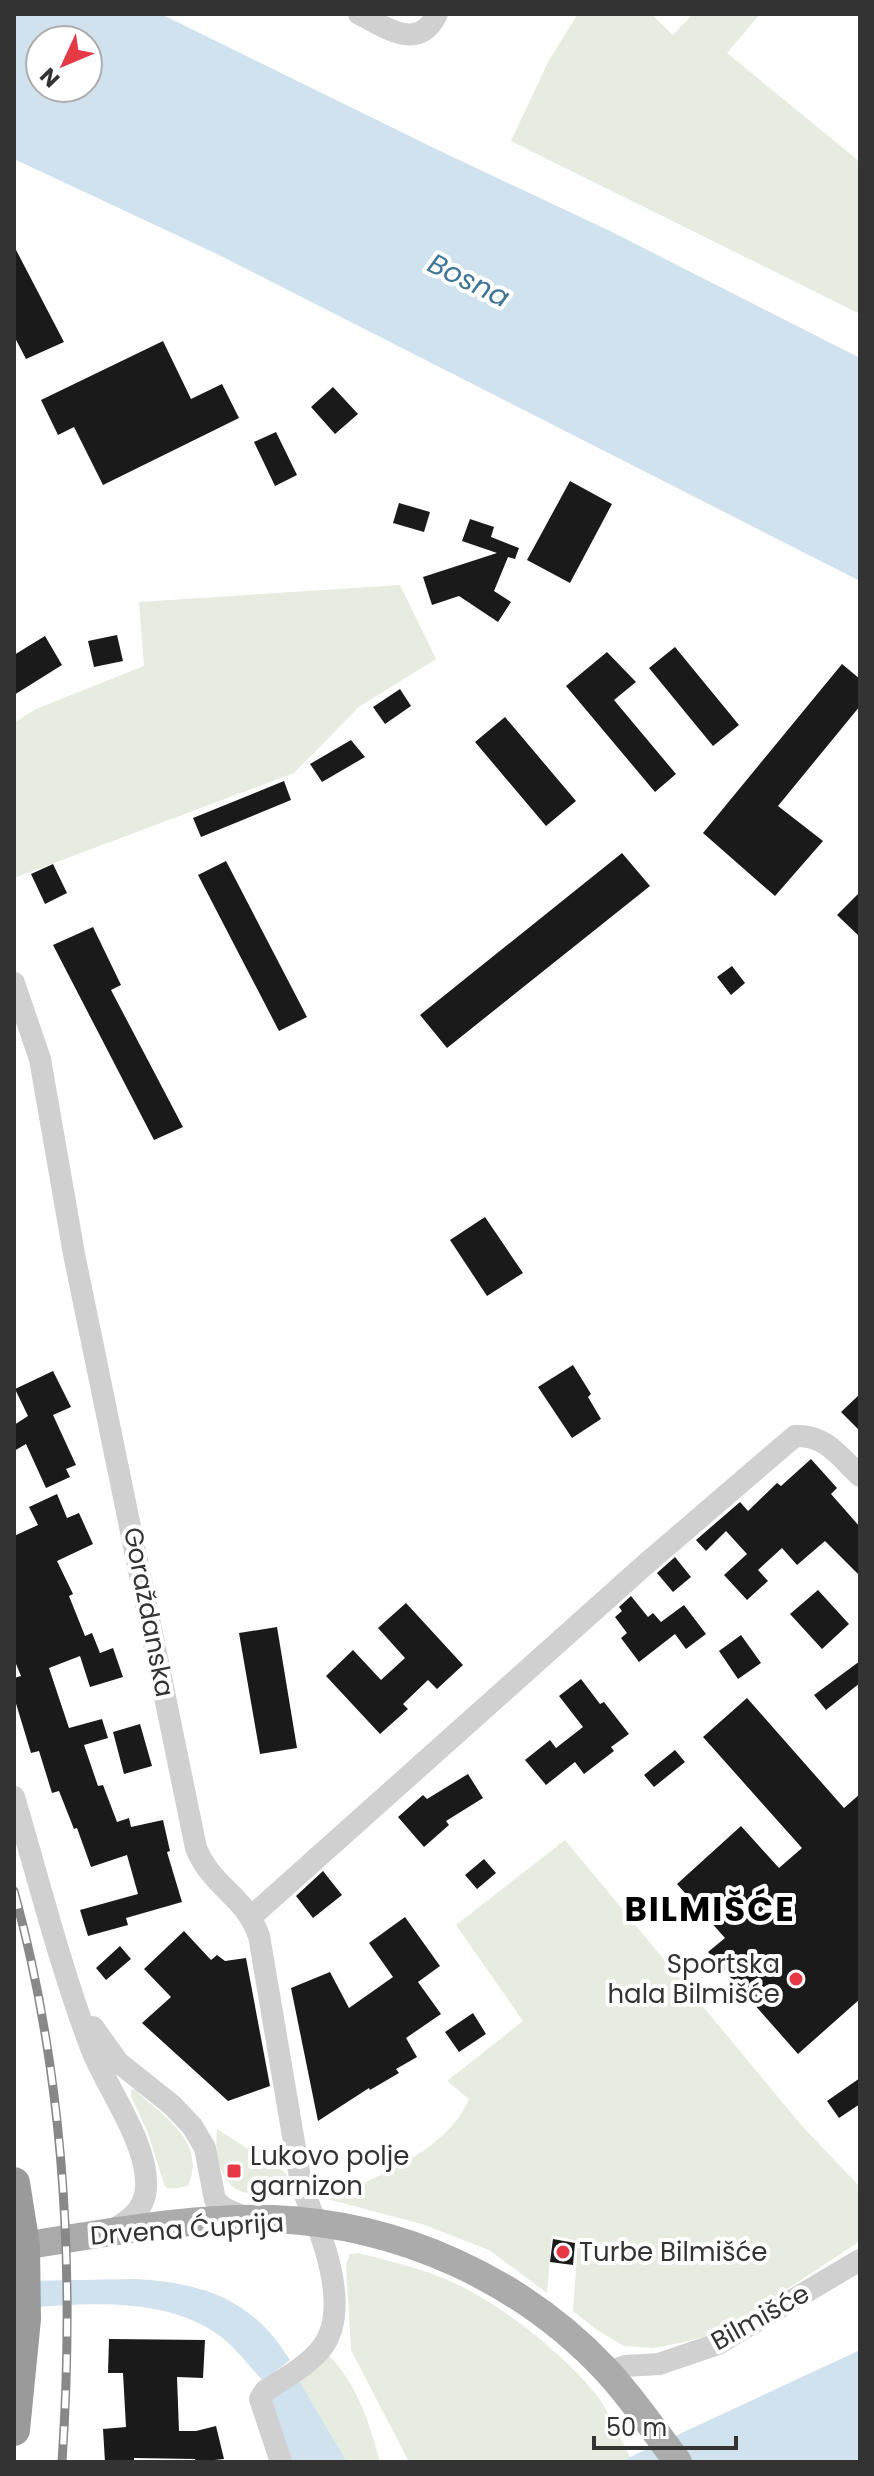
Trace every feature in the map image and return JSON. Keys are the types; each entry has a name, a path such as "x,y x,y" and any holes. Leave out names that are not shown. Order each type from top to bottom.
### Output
{"highway":[{"path":"14,2183 25,2319 14,2430"}],"main road":[{"name":"Drvena Ćuprija","path":"21,2255 104,2234 250,2220 318,2223 414,2245 506,2288 558,2325 608,2372 678,2462"}],"street":[{"path":"359,14 405,35 419,34 431,26 437,14"},
{"name":"Goraždanska","path":"14,983 40,1059 74,1254 196,1848 204,1868 252,1916"},
{"path":"281,2462 260,2399 265,2391 301,2367 322,2348 330,2330 334,2308 329,2257 302,2189 259,1936 252,1916 647,1563 795,1436 809,1435 824,1441 860,1476"},
{"path":"14,1797 74,1999 98,2065 136,2140 146,2180 140,2209 120,2226 104,2234"},
{"path":"74,1999 118,2062 172,2105 192,2126 205,2148 215,2200 224,2208 250,2220"},
{"name":"Bilmišće","path":"608,2372 625,2366 659,2364 718,2344 860,2260"}],"shaded area":[{"path":"578,14 651,14 673,35 693,14 760,14 727,53 860,162 860,314 511,141 548,62"},
{"path":"400,585 436,659 360,706 294,773 14,878 14,723 36,709 144,666 139,602"},
{"path":"565,1840 802,2126 860,2187 860,2241 722,2332 653,2348 624,2346 573,2311 578,2241 552,2235 547,2293 489,2250 422,2224 327,2199 408,2161 444,2134 469,2099 447,2081 523,2021 456,1925"},
{"path":"135,2089 168,2119 187,2142 192,2155 188,2186 165,2187 148,2133 131,2096 131,2090"},
{"path":"217,2129 284,2172 287,2175 283,2182 277,2188 260,2193 235,2188 225,2178 219,2165"},
{"path":"358,2253 452,2282 519,2322 560,2356 594,2392 630,2457 623,2462 409,2462 351,2350 346,2264 350,2254"},
{"path":"329,2356 355,2392 380,2462 347,2462 299,2380 313,2372"}],"water":[{"name":"Bosna","path":"14,14 161,14 610,231 860,358 860,581 219,255 14,159"},
{"path":"135,2279 183,2285 224,2298 259,2322 290,2360 263,2381 220,2336 176,2314 101,2304 27,2308 24,2281"},
{"path":"860,2350 860,2462 623,2462 630,2457"},
{"path":"299,2380 347,2462 291,2462 267,2394"}],"building":[{"path":"14,246 64,342 26,359 14,336"},
{"path":"163,341 191,399 222,384 239,418 103,485 74,427 58,435 41,400"},
{"path":"333,387 358,414 335,434 311,407"},
{"path":"276,432 297,475 275,486 254,442"},
{"path":"570,481 612,504 570,583 527,560"},
{"path":"399,503 430,512 424,532 393,523"},
{"path":"470,519 494,527 491,537 519,548 515,559 508,557 494,591 511,602 498,622 459,596 432,605 423,577 497,553 462,541"},
{"path":"117,635 123,661 94,667 88,641"},
{"path":"45,636 62,665 14,695 14,655"},
{"path":"675,647 739,725 713,746 649,668"},
{"path":"607,652 636,682 614,700 676,774 655,792 566,686"},
{"path":"842,664 860,679 860,706 778,806 823,841 775,896 703,833"},
{"path":"400,689 411,706 385,724 373,707"},
{"path":"505,717 576,801 546,826 475,742"},
{"path":"351,740 365,757 322,782 310,764"},
{"path":"284,781 291,800 201,837 193,818"},
{"path":"622,853 650,886 447,1048 420,1015"},
{"path":"226,861 307,1017 279,1031 198,875"},
{"path":"53,864 67,893 45,904 31,874"},
{"path":"860,892 860,937 837,915"},
{"path":"93,927 121,985 111,990 183,1127 154,1140 53,945"},
{"path":"732,966 745,983 731,995 717,977"},
{"path":"485,1217 523,1273 487,1296 450,1240"},
{"path":"573,1365 591,1394 588,1397 601,1419 572,1438 538,1387"},
{"path":"53,1371 71,1407 53,1415 76,1465 66,1469 70,1477 46,1488 26,1444 14,1451 14,1425 28,1416 15,1389"},
{"path":"860,1394 860,1431 841,1412"},
{"path":"811,1459 837,1488 831,1494 860,1527 860,1576 825,1541 797,1565 782,1548 758,1570 768,1581 747,1600 724,1575 747,1554 726,1531 706,1551 696,1540 740,1502 748,1511 777,1483 781,1486"},
{"path":"57,1494 67,1518 79,1513 93,1544 57,1561 73,1594 69,1596 85,1636 92,1633 100,1653 113,1648 123,1677 90,1687 80,1656 49,1668 69,1728 102,1719 108,1738 84,1745 98,1786 103,1785 117,1822 129,1818 131,1827 163,1820 170,1851 167,1852 182,1902 126,1918 128,1925 88,1936 80,1910 138,1894 127,1855 91,1867 59,1791 52,1793 39,1751 31,1753 14,1697 14,1678 21,1676 14,1659 14,1536 38,1525 29,1507"},
{"path":"675,1557 691,1577 673,1592 657,1573"},
{"path":"818,1590 849,1624 822,1649 790,1614"},
{"path":"631,1596 648,1617 653,1613 661,1622 684,1605 706,1634 686,1649 675,1634 639,1662 621,1638 627,1633 615,1617 622,1611 619,1607"},
{"path":"406,1603 463,1665 437,1689 428,1680 403,1704 408,1709 380,1734 326,1676 353,1650 381,1680 405,1658 378,1628"},
{"path":"277,1627 297,1748 260,1754 239,1633"},
{"path":"741,1635 761,1663 738,1679 719,1651"},
{"path":"860,1661 860,1683 826,1710 814,1695"},
{"path":"581,1679 629,1734 611,1747 614,1751 584,1774 575,1762 546,1785 525,1760 550,1740 556,1748 583,1727 559,1696"},
{"path":"747,1698 844,1808 860,1794 860,1999 798,2054 708,1952 725,1938 677,1884 741,1826 779,1868 802,1848 703,1737"},
{"path":"140,1724 152,1766 124,1774 113,1732"},
{"path":"675,1750 685,1762 654,1787 644,1775"},
{"path":"468,1774 483,1798 446,1821 449,1825 424,1847 398,1817 423,1795 427,1799"},
{"path":"484,1859 496,1873 477,1889 465,1875"},
{"path":"323,1871 342,1895 313,1918 296,1896"},
{"path":"405,1917 440,1966 418,1982 441,2014 406,2038 417,2057 396,2069 399,2073 318,2121 291,1988 330,1972 349,2008 393,1977 369,1943"},
{"path":"184,1931 211,1960 217,1955 225,1961 246,1958 270,2086 228,2101 142,2023 171,1997 144,1969"},
{"path":"120,1946 131,1959 106,1980 96,1968"},
{"path":"473,2013 486,2034 459,2052 445,2032"},
{"path":"860,2078 860,2104 839,2118 827,2101"},
{"name":"Turbe Bilmišće","path":"553,2239 575,2243 573,2265 550,2262"},
{"path":"109,2339 205,2340 203,2378 177,2377 179,2431 216,2426 224,2459 196,2462 195,2459 134,2458 134,2462 105,2462 103,2429 126,2427 123,2373 108,2373"}],"railway":[{"path":"14,1891 45,2032 62,2175 67,2318 62,2462"}],"place":[{"name":"Sportska hala Bilmišće","path":"796,1979"},
{"name":"Lukovo polje garnizon","path":"234,2171"},
{"name":"Turbe Bilmišće","path":"563,2252"}],"district":[{"name":"BILMIŠĆE","path":"710,1909"}]}
